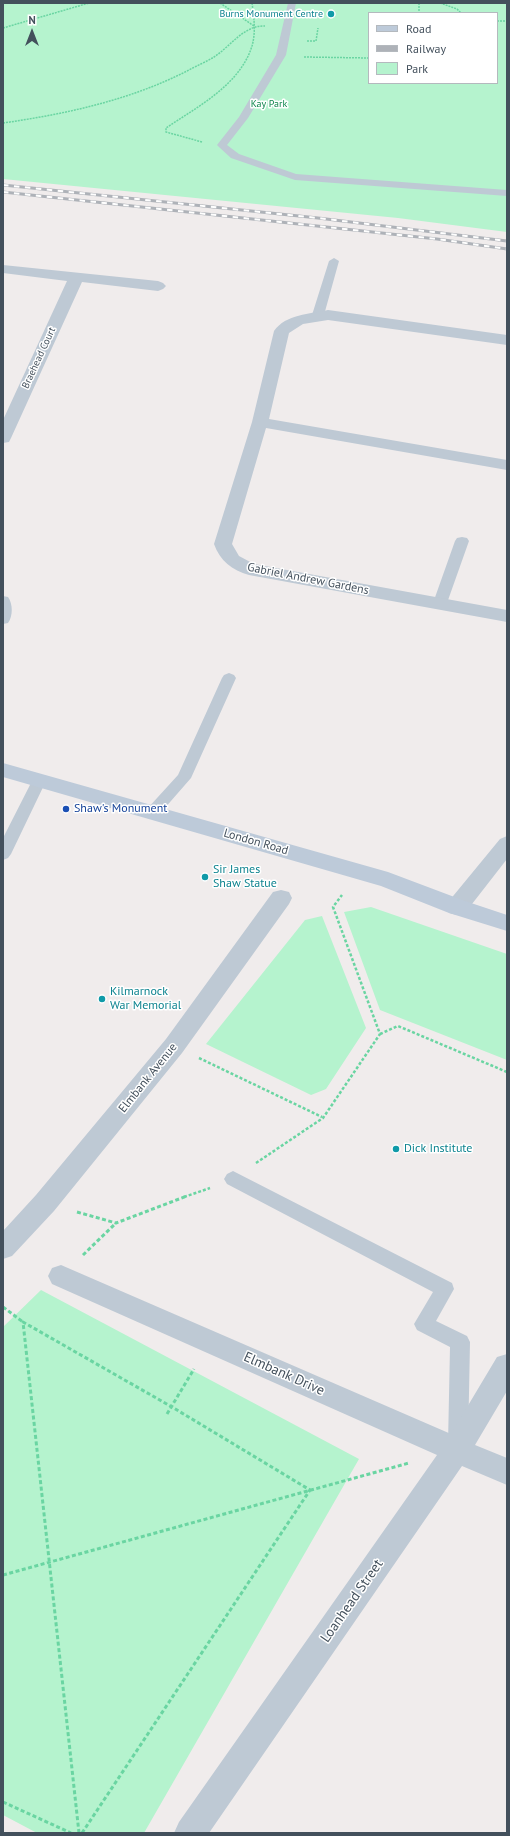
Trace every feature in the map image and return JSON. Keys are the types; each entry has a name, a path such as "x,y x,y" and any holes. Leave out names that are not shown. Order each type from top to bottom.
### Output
{"main road":[{"name":"London Road","path":"3,770 388,880 457,907 507,924"}],"street":[{"path":"3,269 158,286"},
{"name":"Braehead Court","path":"3,438 76,278"},
{"name":"Gabriel Andrew Gardens","path":"507,340 338,315 318,315 299,320 287,327 282,331 260,422 223,544 226,554 234,562 249,569 507,616"},
{"path":"260,422 507,465"},
{"path":"457,907 507,844"},
{"name":"Elmbank Avenue","path":"3,1248 45,1203 174,1046 281,898"},
{"name":"Elmbank Drive","path":"61,1276 507,1472"},
{"name":"Loanhead Street","path":"190,1833 458,1450 507,1366"}],"lane":[{"path":"292,3 281,55 243,118 222,145 235,156 295,177 507,193"},
{"path":"318,315 334,261"},
{"path":"440,603 462,542"},
{"path":"3,600 5,606 3,620"},
{"path":"152,813 184,778 228,678"},
{"path":"3,854 39,781"},
{"path":"233,1180 446,1289 424,1324 460,1342 458,1450"}],"path":[{"path":"3,28 89,3"},
{"path":"220,3 254,26 258,26"},
{"path":"222,145 214,145 171,134 166,132 166,128 232,79 247,60 254,42 255,16 252,3"},
{"path":"418,12 419,3"},
{"path":"440,3 457,9 460,12"},
{"path":"3,123 41,118 104,103 164,80 210,59 254,26"},
{"path":"281,55 324,58 368,58"},
{"path":"346,896 341,895 333,907 380,1034"},
{"path":"61,1276 116,1223 233,1180 323,1118 380,1034 398,1026 507,1072"},
{"path":"174,1046 323,1118"},
{"path":"45,1203 116,1223"},
{"path":"3,1307 23,1322 172,1407 310,1490"},
{"path":"23,1322 79,1833"},
{"path":"167,1414 194,1369"},
{"path":"3,1575 458,1450"},
{"path":"82,1833 310,1490"},
{"path":"3,1802 71,1833"}],"green space":[{"name":"Kay Park","path":"3,3 507,3 507,232 398,218 3,179"},
{"path":"371,907 507,954 507,1060 380,1010 344,912"},
{"path":"322,916 366,1028 326,1089 311,1095 206,1044 305,920"},
{"path":"41,1290 359,1459 144,1833 37,1833 3,1815 3,1327"}],"railway":[{"path":"3,185 318,218 507,241"},
{"path":"3,192 437,239 507,249"}],"place":[{"name":"Burns Monument Centre","path":"331,14"},
{"name":"Shaw's Monument","path":"66,809"},
{"name":"Sir James Shaw Statue","path":"205,877"},
{"name":"Kilmarnock War Memorial","path":"102,999"},
{"name":"Dick Institute","path":"396,1149"}]}
